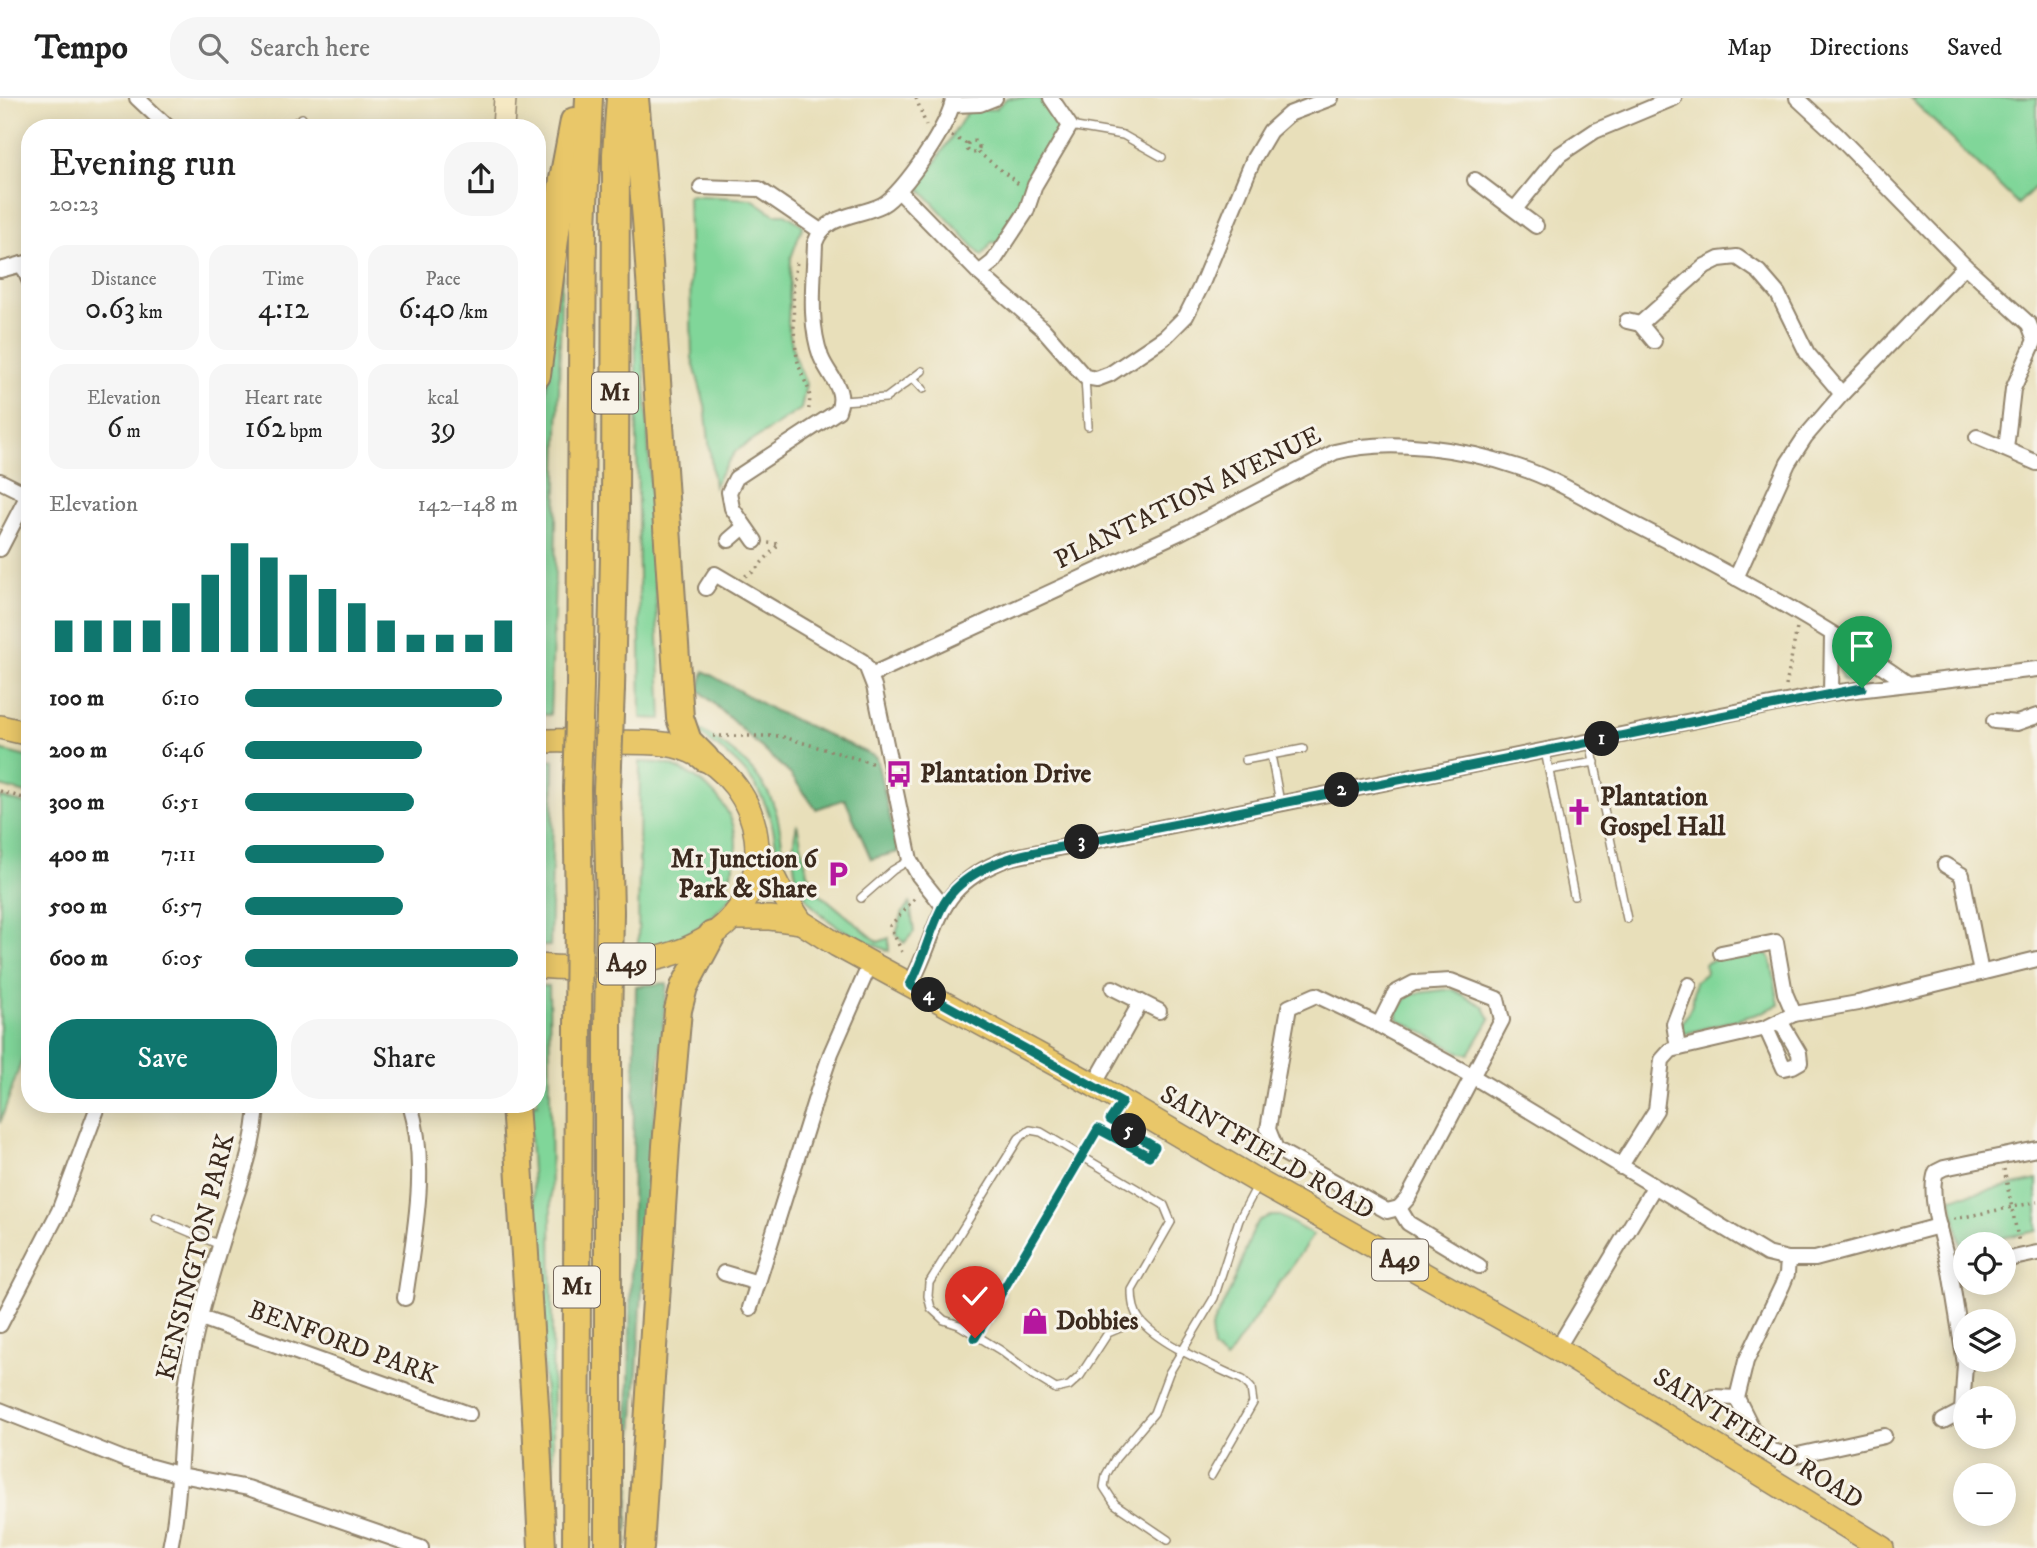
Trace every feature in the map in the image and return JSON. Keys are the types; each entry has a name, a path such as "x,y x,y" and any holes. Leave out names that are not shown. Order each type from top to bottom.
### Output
{"highway":[{"path":"546,307 563,178 578,98"},
{"name":"M1","path":"576,1548 579,911 577,789 583,226 589,98"},
{"name":"M1","path":"608,1548 610,911 607,790 615,512 616,154 620,98"},
{"path":"635,98 645,192 680,718 688,741 709,747"},
{"path":"640,1548 666,1146 678,1010 684,987 712,935"},
{"path":"516,1113 542,1548"}],"main road":[{"path":"0,727 21,732"},
{"name":"A49","path":"546,742 647,743 688,750 709,747 743,794 753,822 757,846 751,885 732,918 712,935 690,947 638,963 546,967"},
{"name":"SAINTFIELD ROAD","path":"757,846 780,890 801,922"},
{"name":"SAINTFIELD ROAD","path":"732,918 770,918 801,922 870,964 1094,1085 1259,1182 1557,1349 1882,1548"}],"street":[{"path":"137,98 159,119"},
{"path":"504,119 505,98"},
{"path":"755,541 732,508 729,492 736,478 838,411 842,401 821,358 815,335 815,243 819,230 828,224 884,204 899,191 949,117 953,102 980,104 995,98"},
{"path":"979,273 993,262 1026,212 1035,185 1070,126 1051,98"},
{"path":"899,191 979,273 1043,329 1085,377 1097,379 1110,374 1166,337 1185,316 1201,286 1254,158 1270,131 1289,114 1331,98"},
{"path":"1515,209 1559,155 1595,131 1674,98"},
{"path":"1797,98 1965,265 2029,324 2035,340 2013,389 2006,449"},
{"path":"1475,180 1536,226"},
{"path":"701,187 759,189 819,230"},
{"path":"1654,341 1634,323 1705,267 1719,259 1737,257 1759,272 1778,294 1807,354 1842,394"},
{"path":"0,271 21,265"},
{"path":"1736,578 1788,463 1805,437 1842,394 1965,265"},
{"path":"1977,437 2037,463"},
{"name":"PLANTATION AVENUE","path":"871,675 1181,532 1335,452 1351,448 1397,446 1446,450 1520,467 1541,476 1736,578 1907,683"},
{"path":"0,481 21,491"},
{"path":"0,549 21,510"},
{"path":"729,540 744,527"},
{"path":"706,588 715,574 862,662 871,675 910,860 921,879 943,906"},
{"path":"1831,694 1832,635"},
{"path":"910,985 943,906 983,869 1009,858 1783,702 1907,683 2037,670"},
{"path":"1994,721 2017,723 2037,716"},
{"path":"1945,865 1968,872 1982,973"},
{"path":"1721,953 1776,942 1785,993 1794,1014"},
{"path":"1620,1167 1656,1110 1665,1054 1678,1048 1766,1028 1794,1014 1858,1003 2037,959"},
{"path":"750,1308 831,1054 870,964"},
{"path":"1379,1025 1395,993 1413,983 1451,981 1497,999 1502,1020 1472,1076 1408,1198 1399,1208 1388,1211 1276,1149 1268,1129 1289,1007 1316,995 1379,1025 1472,1076 1767,1254 1788,1259 1815,1259 1939,1226"},
{"path":"1678,1048 1674,1024 1689,985"},
{"path":"1113,988 1159,1011"},
{"path":"1094,1085 1141,1002"},
{"path":"1766,1028 1779,1062 1784,1068 1793,1066 1800,1062 1799,1053 1780,1021"},
{"path":"0,1325 59,1211 96,1113"},
{"name":"KENSINGTON PARK","path":"170,1548 181,1475 183,1418 190,1362 220,1245 243,1178 255,1113"},
{"path":"405,1298 418,1205 420,1160 413,1113"},
{"path":"1965,1386 1965,1364 1933,1182 1936,1172 1944,1168 2037,1149"},
{"path":"1557,1349 1654,1187"},
{"path":"1399,1208 1408,1223 1479,1265"},
{"path":"2016,1257 2037,1253"},
{"path":"1788,1259 1787,1274 1746,1361 1737,1398 1753,1430 1772,1451 1793,1456 1884,1436"},
{"path":"724,1273 758,1283"},
{"name":"BENFORD PARK","path":"201,1318 469,1414"},
{"path":"1713,1397 1737,1398"},
{"path":"0,1410 126,1460 181,1475 248,1488 421,1548"},
{"path":"1943,1420 1953,1417"}],"lane":[{"path":"1070,126 1123,135 1162,157"},
{"path":"842,401 886,398 922,371"},
{"path":"1085,377 1088,426"},
{"path":"913,378 923,389"},
{"path":"1590,741 1627,919"},
{"path":"1245,760 1303,750"},
{"path":"1544,750 1574,897"},
{"path":"1271,755 1280,802"},
{"path":"1549,770 1595,762"},
{"path":"861,898 893,870 910,860"},
{"path":"1139,1320 1108,1333 1080,1376 1069,1387 1056,1389 976,1336 944,1320 931,1308 929,1283 1019,1138 1030,1130 1041,1132 1164,1205 1171,1222 1132,1290 1132,1301 1139,1320 1151,1331 1182,1350 1244,1380 1251,1388 1253,1403 1211,1476"},
{"path":"1168,1541 1115,1504 1104,1488 1106,1475 1115,1459 1154,1413 1169,1373 1214,1298 1239,1220 1259,1182"},
{"path":"156,1218 220,1245"}],"path":[{"path":"916,98 933,143"},
{"path":"978,152 1032,195"},
{"path":"735,586 740,578 753,572 779,544 755,541"},
{"path":"1783,702 1800,616"},
{"path":"709,747 780,736 881,766"},
{"path":"0,791 21,797"},
{"path":"902,951 890,926 915,898"},
{"path":"976,1336 1098,1129 1149,1156 1155,1147 1133,1133"},
{"path":"2001,1157 2021,1256"},
{"path":"1939,1226 1954,1219 2037,1202"}],"green space":[{"path":"1007,98 1039,98 1058,120 1058,134 1029,179 1018,207 998,243 992,242 982,256 919,188 968,111 995,109"},
{"path":"1910,98 2037,98 2037,185 2018,204"},
{"path":"688,195 752,199 774,214 785,214 803,225 791,258 788,325 794,355 806,384 801,409 736,451 714,487 705,405 692,358"},
{"path":"634,230 646,393 662,719 641,718"},
{"path":"562,251 550,715 546,715 546,391"},
{"path":"1840,649 1867,666 1870,671 1866,678 1846,681 1842,679 1838,664"},
{"path":"704,671 775,711 876,757 898,852 871,859 845,799 816,809 790,774 699,690"},
{"path":"702,731 737,756 765,788 779,823 789,879 784,882 773,828 762,796 735,762 697,732"},
{"path":"0,750 21,756 21,792 0,786"},
{"path":"554,760 550,946 546,946 546,761"},
{"path":"640,762 672,766 707,787 725,808 731,820 736,846 733,867 725,888 735,893 710,919 681,938 638,950"},
{"path":"0,797 21,803 21,1062 0,1123"},
{"path":"797,824 807,871 818,892 878,942 889,938 889,951 846,931 828,920 813,906 802,890 795,872 793,850"},
{"path":"910,903 914,932 904,943 896,934 903,912"},
{"path":"1761,950 1771,959 1779,1005 1757,1014 1680,1035 1682,1023 1692,1004 1695,982 1706,973 1705,964 1718,957"},
{"path":"667,983 649,1180 626,1548 636,986"},
{"path":"546,986 549,986 554,1548 529,1113 546,1113"},
{"path":"1452,989 1483,1006 1490,1019 1469,1054 1461,1053 1398,1019 1398,1010 1410,994"},
{"path":"2037,1180 2037,1231 2016,1235 2016,1232 1958,1232 1951,1198"},
{"path":"1280,1216 1313,1235 1226,1360 1213,1349 1211,1328 1231,1289 1254,1228 1260,1220"}],"place":[{"name":"Plantation Drive","path":"899,774"},
{"name":"Plantation Gospel Hall","path":"1579,812"},
{"name":"M1 Junction 6 Park & Share","path":"838,874"},
{"name":"Dobbies","path":"1035,1321"}],"route":[{"path":"975,1338 1098,1129 1149,1156 1155,1147 1110,1120 1122,1102 910,985 943,906 954,892 983,869 993,863 1026,854 1862,688"}]}
